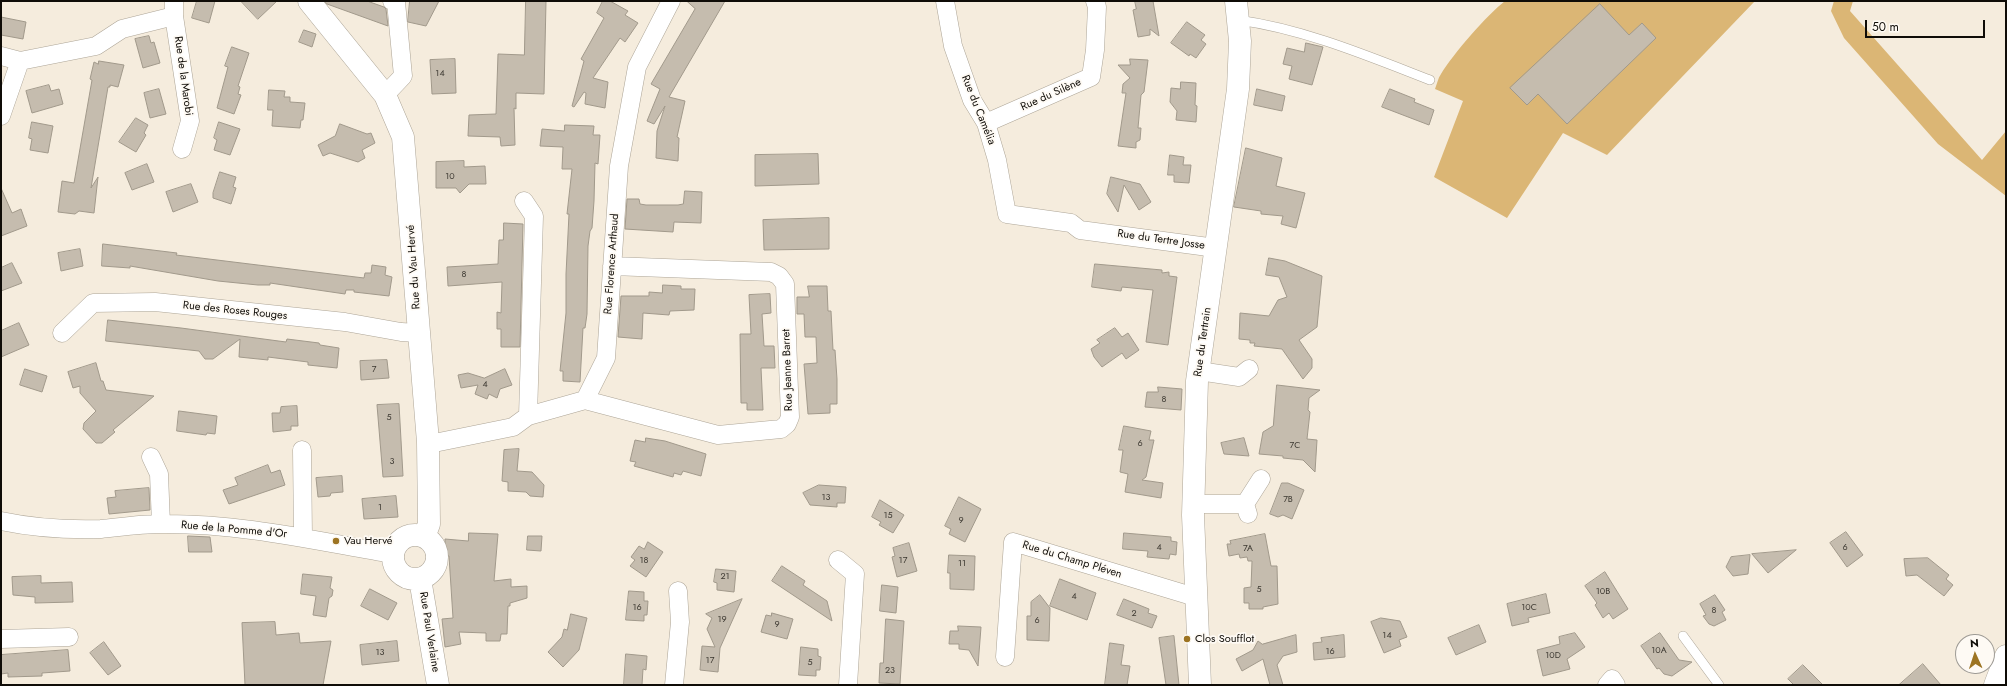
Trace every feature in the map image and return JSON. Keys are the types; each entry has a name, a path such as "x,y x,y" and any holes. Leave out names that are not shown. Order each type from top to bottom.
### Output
{"street":[{"name":"Rue du Vau Hervé","path":"308,1 385,95 403,136 428,442 429,524 424,537"},
{"path":"385,95 403,76 396,2 392,1"},
{"name":"Rue Florence Arthaud","path":"585,400 606,358 619,166 637,66 671,1"},
{"name":"Rue du Camélia","path":"945,1 953,46 972,100 986,123 997,160 1007,214 1071,223 1080,230 1106,232"},
{"name":"Rue du Silène","path":"986,123 1091,77 1095,50 1097,7 1095,1"},
{"path":"1,56 20,61 96,46 122,29 174,9"},
{"name":"Rue de la Marobi","path":"174,9 190,121 182,149"},
{"name":"Rue du Tertrain","path":"1200,685 1193,504 1198,371 1238,88 1240,41 1237,10"},
{"path":"1,116 20,61"},
{"path":"524,201 534,216 528,416"},
{"name":"Rue du Tertre Josse","path":"1106,232 1216,248"},
{"name":"Rue Jeanne Barret","path":"585,400 718,435 781,429 787,424 790,417 785,284 779,276 771,272 612,266"},
{"name":"Rue des Roses Rouges","path":"62,333 93,304 155,302 345,322 401,332 419,333"},
{"path":"1198,371 1244,377"},
{"path":"428,442 439,442 513,427 528,416 585,400"},
{"path":"302,450 303,537"},
{"path":"151,457 159,474 161,524"},
{"path":"1193,504 1247,509 1261,480"},
{"name":"Rue de la Pomme d'Or","path":"1,521 32,528 100,529 161,524 224,527 303,537 393,554"},
{"path":"417,535 424,537 434,546 437,559 432,572 420,579 413,579 400,574 393,561 395,548 404,538 417,535"},
{"name":"Rue du Champ Pléven","path":"1005,657 1013,542 1196,596"},
{"path":"838,560 855,574 848,685"},
{"name":"Rue Paul Verlaine","path":"420,579 438,685"},
{"path":"674,685 680,622 678,591"},
{"path":"1,639 69,637"},
{"path":"1994,685 2006,656"},
{"path":"1607,685 1612,679 1616,685"}],"lane":[{"path":"1237,10 1275,27 1347,48 1430,80"},
{"path":"1683,636 1719,685"}],"shaded area":[{"path":"1505,1 1755,1 1607,155 1563,133 1507,218 1434,177 1463,101 1435,89 1438,79 1446,66 1471,35"},
{"path":"1834,1 1853,1 1850,11 1982,160 2006,131 2006,196 1938,144 1844,38 1831,11"}],"building":[{"path":"197,1 215,1 209,23 192,18"},
{"path":"241,1 277,1 258,19"},
{"path":"325,1 367,1 384,7 386,9 388,26 327,4"},
{"path":"410,1 439,1 426,26 408,22"},
{"path":"526,1 546,1 544,94 516,93 516,109 514,108 515,145 501,146 500,137 468,136 469,115 496,114 498,54 524,55"},
{"path":"603,1 610,1 628,11 625,15 638,23 625,42 620,38 593,78 608,82 605,108 585,104 586,93 584,92 574,107 572,106 584,61 581,59 604,18 597,13"},
{"path":"687,1 725,1 669,97 685,101 677,137 679,138 678,161 656,158 657,131 665,106 654,124 647,121 660,89 651,84 695,9"},
{"path":"1135,1 1153,1 1159,36 1150,29 1150,35 1138,37 1133,10 1136,9"},
{"path":"1600,4 1629,35 1642,23 1656,38 1567,124 1538,94 1527,105 1510,88"},
{"path":"1,17 26,22 23,39 1,35"},
{"path":"1187,22 1205,35 1201,40 1206,44 1196,58 1190,54 1189,56 1171,43"},
{"path":"304,30 316,34 312,47 299,42"},
{"path":"149,36 151,43 154,42 160,63 143,68 135,39"},
{"path":"1306,43 1323,47 1312,85 1289,79 1292,66 1283,64 1287,48 1304,52"},
{"path":"232,47 249,53 238,86 240,87 238,94 241,95 234,114 217,108 228,67 225,66"},
{"path":"455,59 456,93 432,94 430,60"},
{"path":"1130,59 1148,60 1144,92 1141,95 1138,128 1141,128 1140,140 1136,142 1136,148 1118,146 1126,93 1122,93 1123,84 1130,78 1118,65 1130,65"},
{"path":"99,61 124,65 118,87 110,85 110,87 108,87 91,188 98,177 94,213 79,211 75,214 58,212 62,181 74,183 92,80 90,79 94,62 98,64"},
{"path":"1181,82 1196,83 1196,122 1176,120 1177,111 1170,102 1171,88 1180,89"},
{"path":"49,85 51,91 59,89 63,104 32,113 26,91"},
{"path":"159,89 166,114 150,118 144,93"},
{"path":"1257,89 1285,96 1282,111 1254,105"},
{"path":"1390,89 1415,99 1414,102 1434,110 1429,125 1382,107"},
{"path":"269,90 285,91 284,97 290,97 290,102 305,103 303,120 301,120 300,128 272,126 273,110 268,110"},
{"path":"136,118 148,125 144,133 146,135 136,152 119,142"},
{"path":"32,122 53,126 48,153 30,150 32,139 29,138"},
{"path":"219,122 240,129 230,155 214,150 217,140 214,138"},
{"path":"340,124 367,134 371,133 375,143 362,150 365,158 358,162 330,153 323,156 318,145 335,136"},
{"path":"565,125 594,126 593,135 600,135 598,164 595,163 592,228 590,231 588,246 587,314 585,328 583,328 580,382 563,381 563,371 560,371 566,313 569,214 567,214 572,169 562,169 563,147 540,146 542,129 564,131"},
{"path":"1246,148 1282,158 1276,186 1305,193 1296,228 1281,224 1283,216 1261,214 1261,211 1234,207"},
{"path":"818,154 819,184 755,186 755,155"},
{"path":"1170,155 1184,157 1183,165 1191,165 1189,183 1174,182 1174,175 1168,175"},
{"path":"464,161 464,167 485,166 486,184 469,184 460,193 456,188 436,188 436,162"},
{"path":"147,164 154,182 132,190 125,173"},
{"path":"220,172 236,177 233,187 236,188 231,204 213,198 213,193"},
{"path":"1111,177 1140,184 1151,202 1139,210 1124,185 1118,212 1107,194"},
{"path":"191,184 198,202 173,212 166,192"},
{"path":"1,188 12,213 21,209 27,226 1,236"},
{"path":"685,191 702,192 701,223 674,222 673,232 625,229 627,199 639,199 640,204 646,205 678,205 683,204"},
{"path":"829,218 829,249 764,250 763,220"},
{"path":"504,223 523,224 520,347 501,347 501,329 497,329 497,312 501,313 502,282 448,286 447,267 498,264 499,240 503,240"},
{"path":"103,244 177,253 176,255 364,278 365,273 371,273 372,265 386,267 385,275 392,277 389,296 354,292 354,290 346,290 345,294 270,283 270,285 258,285 218,281 130,266 130,268 102,266"},
{"path":"80,249 83,266 61,271 58,253"},
{"path":"1269,258 1285,261 1322,276 1317,327 1299,340 1312,359 1312,368 1303,379 1282,349 1254,346 1255,343 1250,343 1250,340 1239,339 1240,313 1269,316 1278,300 1287,297 1279,277 1266,275"},
{"path":"12,263 22,283 1,291 1,268"},
{"path":"1095,264 1162,270 1162,273 1169,272 1169,276 1177,277 1168,345 1146,342 1153,290 1122,287 1121,291 1092,287"},
{"path":"663,285 681,286 681,289 695,289 694,310 670,311 669,315 643,313 642,339 618,337 621,296 649,296 649,292 662,293"},
{"path":"808,286 827,286 828,311 831,311 833,350 835,350 837,379 837,404 830,404 830,413 808,414 804,364 817,363 816,337 805,337 804,314 797,314 797,297 809,297"},
{"path":"770,294 771,313 762,314 764,346 774,346 775,368 761,368 763,410 747,410 747,403 741,403 740,334 751,334 749,295"},
{"path":"108,320 286,342 287,339 319,343 320,345 339,348 337,368 308,365 308,362 268,357 268,360 239,357 240,339 213,359 205,359 199,351 106,341"},
{"path":"19,323 29,345 1,357 1,331"},
{"path":"1115,328 1122,337 1128,333 1139,350 1126,359 1122,353 1102,367 1094,357 1091,349 1100,343 1097,340"},
{"path":"387,360 389,378 361,380 360,361"},
{"path":"96,363 101,381 103,381 106,390 154,396 113,430 115,432 102,443 96,443 83,429 84,423 96,411 80,393 80,386 73,388 68,372"},
{"path":"25,369 47,376 42,392 20,385"},
{"path":"505,369 512,385 500,389 497,398 489,394 487,399 475,394 478,385 461,388 458,375 468,373 484,378"},
{"path":"1277,385 1320,390 1309,398 1308,410 1310,412 1307,439 1317,440 1315,472 1303,460 1283,458 1283,456 1259,454 1263,432 1273,426"},
{"path":"1158,387 1182,389 1181,410 1145,407 1147,392 1158,392"},
{"path":"399,404 403,476 383,477 377,405"},
{"path":"297,406 298,426 291,426 291,430 273,432 272,413 280,413 281,407"},
{"path":"179,411 217,416 215,434 207,433 206,435 177,431"},
{"path":"1124,426 1151,431 1149,440 1154,440 1146,477 1142,480 1163,483 1161,498 1125,492 1128,474 1120,472 1123,450 1119,450"},
{"path":"646,438 665,441 706,454 701,476 683,471 681,475 674,473 673,477 634,466 636,462 630,461 635,440 645,442"},
{"path":"1244,438 1249,456 1224,454 1221,443"},
{"path":"519,449 517,471 532,472 544,485 543,497 530,496 526,492 508,491 508,482 502,481 504,450"},
{"path":"268,465 271,473 280,470 285,485 229,504 223,490 238,485 235,478"},
{"path":"342,476 343,492 331,493 330,496 318,497 316,478"},
{"path":"1282,483 1288,483 1304,490 1292,519 1283,515 1278,517 1270,514"},
{"path":"819,485 846,487 845,503 837,503 837,507 810,505 803,493"},
{"path":"149,488 150,510 109,514 107,498 116,497 115,491"},
{"path":"396,496 398,517 364,519 362,499"},
{"path":"959,497 981,509 965,542 949,534 951,529 945,526"},
{"path":"880,500 904,515 893,533 879,525 881,522 872,517"},
{"path":"1846,532 1863,555 1847,567 1830,543"},
{"path":"469,533 498,534 494,581 511,579 511,587 527,586 527,598 510,603 510,606 508,606 507,634 501,634 500,641 486,641 486,633 459,632 461,644 445,647 442,619 453,618 449,556 445,556 445,539 468,541"},
{"path":"1124,533 1171,537 1171,541 1177,542 1176,555 1170,554 1169,559 1147,557 1148,551 1123,549"},
{"path":"1265,534 1271,566 1277,566 1278,604 1263,607 1263,609 1249,609 1249,603 1244,603 1244,588 1251,587 1252,561 1248,561 1247,557 1240,558 1239,554 1229,556 1227,544 1231,544 1230,541"},
{"path":"188,536 210,537 212,552 189,552"},
{"path":"528,536 542,536 541,551 527,550"},
{"path":"648,542 663,552 646,577 630,566 635,560 631,557 639,546 644,549"},
{"path":"909,543 917,571 897,577 892,557 895,556 893,548"},
{"path":"1796,550 1768,573 1752,554"},
{"path":"949,555 975,556 974,590 950,589 950,573 948,573"},
{"path":"1750,555 1748,574 1733,576 1726,567 1731,557"},
{"path":"1928,558 1949,575 1946,579 1953,585 1944,596 1917,575 1906,576 1904,559"},
{"path":"782,566 805,581 803,585 827,601 832,621 772,581"},
{"path":"716,569 736,571 734,592 717,590 717,583 714,582"},
{"path":"1605,572 1628,609 1613,619 1609,613 1603,618 1595,605 1597,603 1585,586"},
{"path":"303,574 332,577 330,588 333,590 332,596 329,598 326,617 313,615 316,596 301,594"},
{"path":"41,576 41,583 72,582 73,602 35,603 35,597 13,595 12,577"},
{"path":"1060,579 1096,593 1087,620 1050,606"},
{"path":"882,585 898,587 896,613 880,611"},
{"path":"370,589 397,603 388,620 361,606"},
{"path":"629,591 644,592 644,601 648,601 647,615 644,615 644,621 626,620"},
{"path":"1546,594 1550,613 1528,618 1529,622 1512,626 1507,604"},
{"path":"1040,595 1050,608 1049,641 1027,640 1027,616 1031,616 1031,602"},
{"path":"1715,595 1725,610 1722,612 1726,620 1714,626 1709,624 1703,616 1706,615 1700,604"},
{"path":"742,599 720,648 718,672 700,670 702,646 715,647 707,629 712,618 706,614"},
{"path":"1124,599 1149,609 1148,613 1157,616 1152,628 1117,615"},
{"path":"772,613 793,619 787,639 761,632 766,615 771,616"},
{"path":"571,614 587,618 579,650 563,667 548,652 562,637 564,629 567,630"},
{"path":"1381,618 1400,621 1407,637 1399,640 1401,646 1384,653 1371,622"},
{"path":"886,619 904,621 900,684 879,683 880,663 883,663"},
{"path":"275,622 276,635 299,633 300,643 331,641 323,685 245,685 242,623"},
{"path":"1479,625 1486,642 1456,655 1448,638"},
{"path":"958,626 981,627 978,666 969,650 959,649 959,644 949,644 950,631 958,631"},
{"path":"1575,633 1585,647 1567,659 1570,669 1543,676 1537,650 1560,644 1559,637"},
{"path":"1660,633 1679,660 1692,662 1672,676 1664,674 1659,668 1657,669 1641,646"},
{"path":"1296,635 1297,652 1283,656 1277,665 1283,685 1270,685 1263,659 1242,671 1236,659 1253,650 1258,641 1262,644"},
{"path":"1344,635 1345,657 1314,660 1313,643 1322,642 1321,638"},
{"path":"1174,636 1179,685 1166,685 1159,638"},
{"path":"397,641 399,661 362,665 360,645"},
{"path":"104,642 121,666 108,675 90,653"},
{"path":"1110,643 1124,645 1121,665 1130,666 1127,685 1105,685"},
{"path":"801,647 818,649 818,656 821,657 820,670 816,670 816,676 799,675"},
{"path":"68,650 70,671 42,673 42,676 8,677 8,673 1,674 1,655"},
{"path":"626,654 647,656 646,670 643,669 642,685 624,685"},
{"path":"1923,664 1941,685 1899,685"},
{"path":"1803,665 1823,685 1794,685 1788,679"}],"place":[{"name":"Vau Hervé","path":"336,541"},
{"name":"Clos Soufflot","path":"1187,639"}]}
